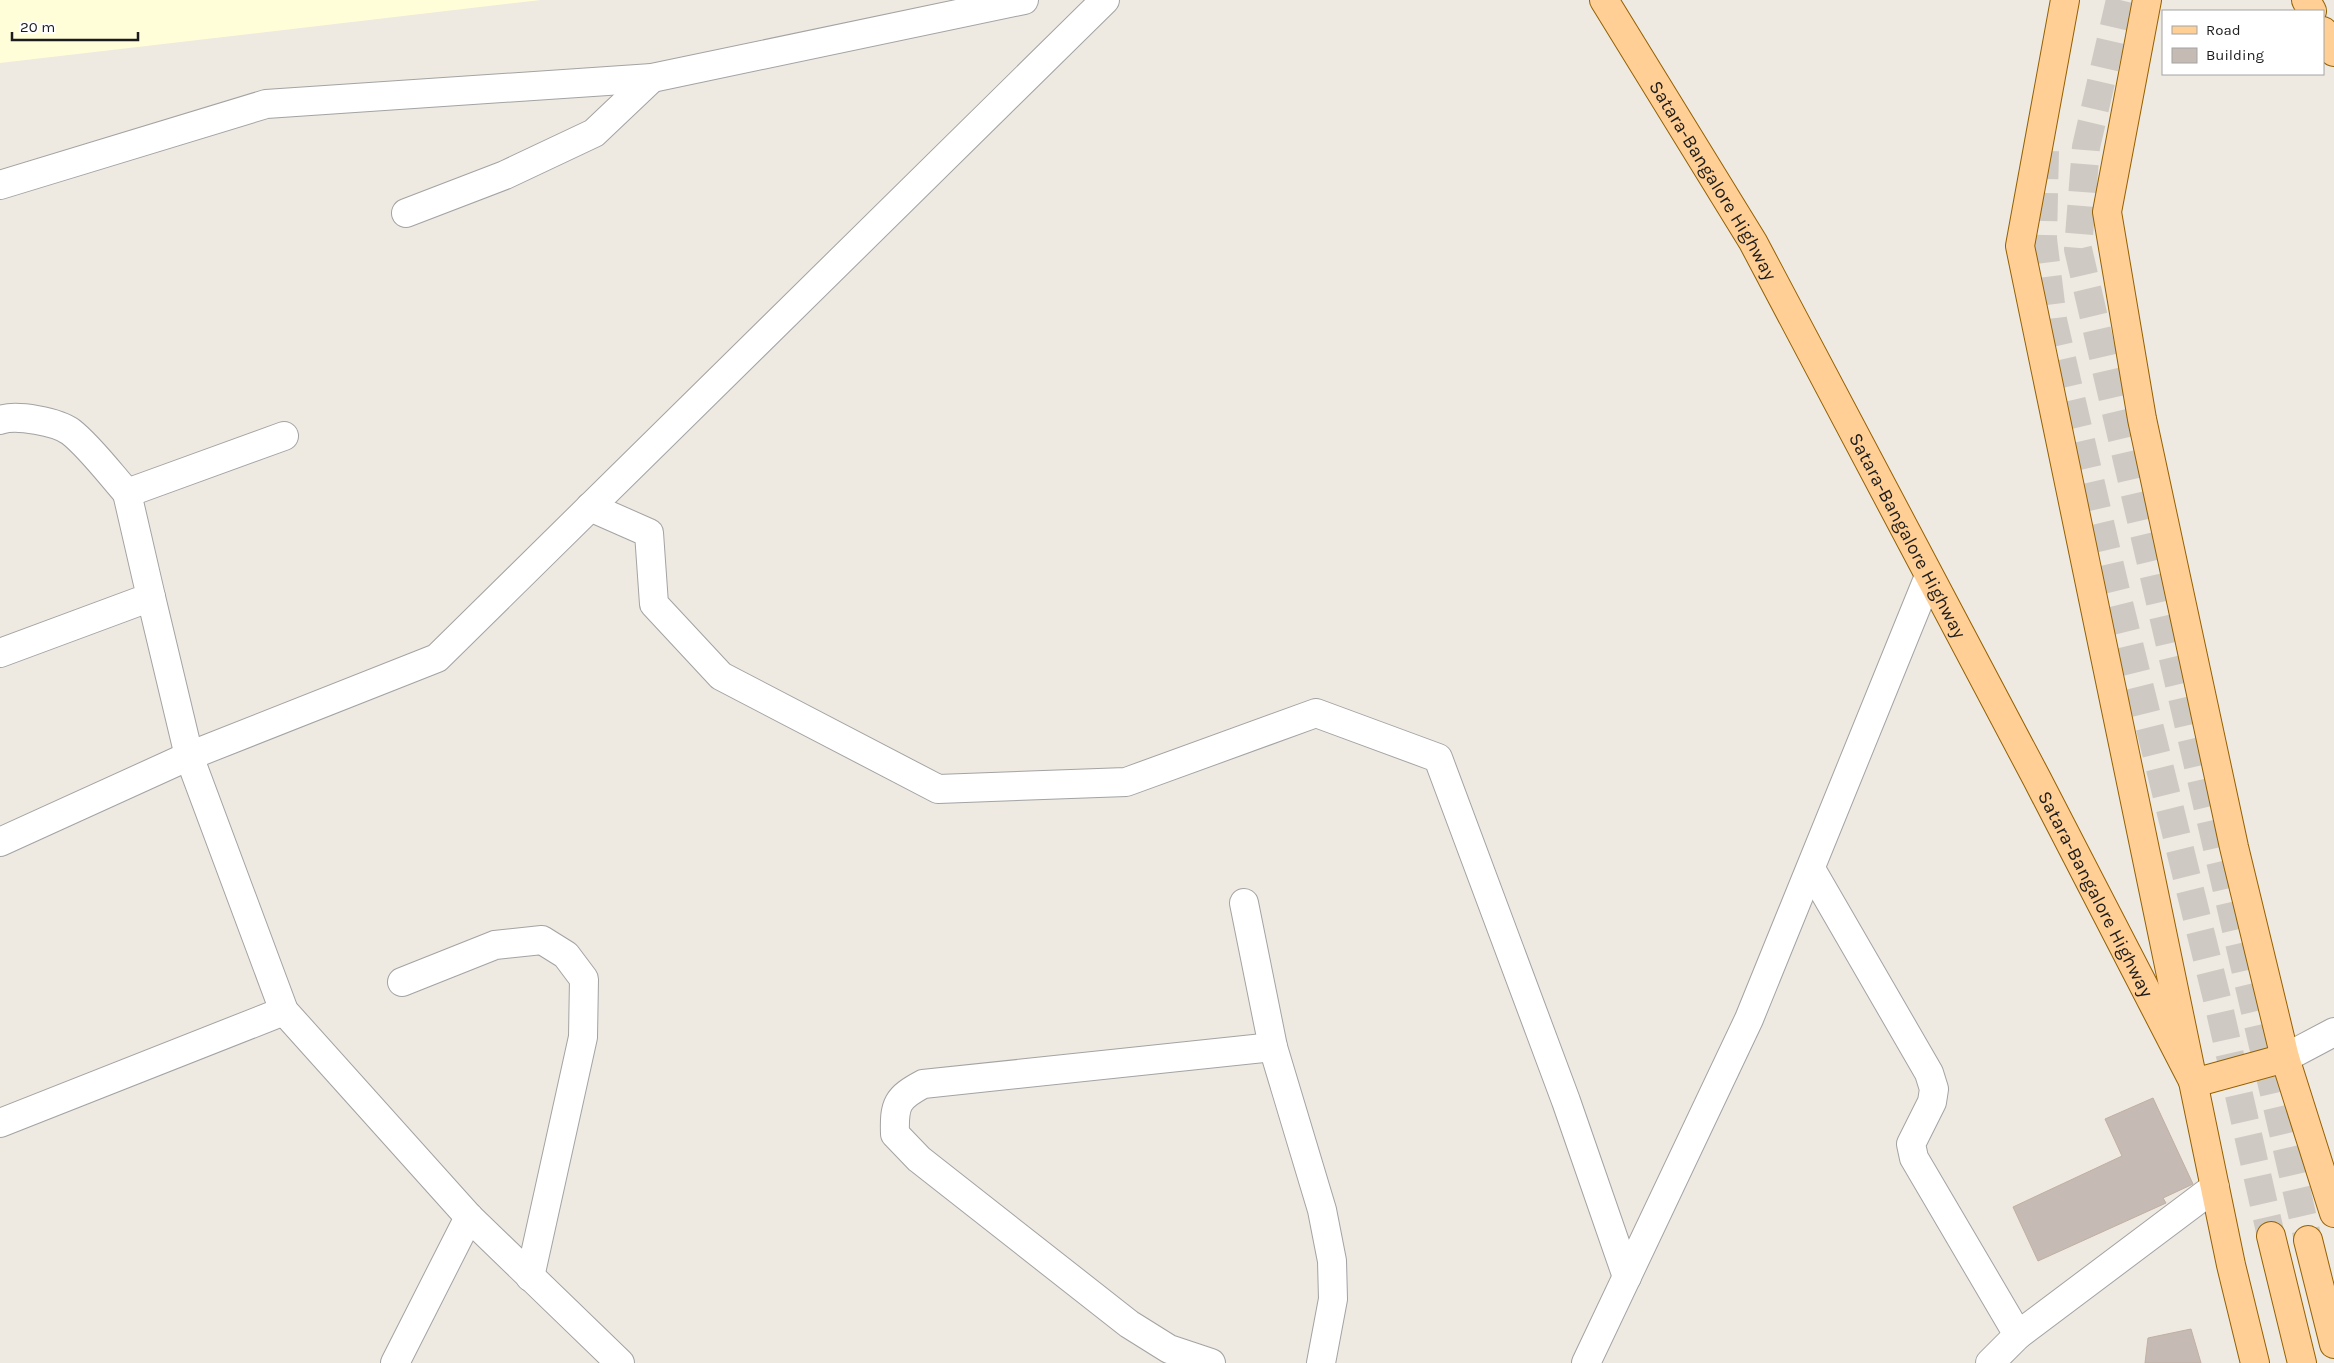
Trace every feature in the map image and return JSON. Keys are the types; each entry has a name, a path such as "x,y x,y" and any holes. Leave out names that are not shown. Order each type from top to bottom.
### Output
{"main road":[{"name":"Satara-Bangalore Highway","path":"1604,0 1753,242 2037,779 2194,1083"},
{"name":"Satara-Bangalore Highway","path":"2065,0 2020,246 2231,1265 2255,1363"},
{"path":"2147,0 2107,212 2144,428 2234,847 2285,1058 2334,1213"},
{"path":"2324,33 2334,52"},
{"path":"2194,1083 2285,1058"},
{"path":"2272,1236 2302,1363"},
{"path":"2308,1240 2334,1344"}],"street":[{"path":"0,185 266,104 652,78 1024,0"},
{"path":"0,842 190,756 437,658 1105,0"},
{"path":"406,212 506,175 594,133 652,78"},
{"path":"0,420 7,417 39,420 70,431 127,493 190,756 284,1011 469,1217 620,1363"},
{"path":"127,493 284,436"},
{"path":"590,507 649,533 654,604 720,676 938,789 1126,782 1316,713 1438,758 1566,1101 1627,1277"},
{"path":"1586,1363 1749,1019 1929,576"},
{"path":"0,652 151,597"},
{"path":"1810,869 1929,1073 1934,1089 1933,1095 1910,1144 1914,1158 2018,1335"},
{"path":"1244,903 1273,1047 1322,1210 1332,1261 1332,1299 1321,1363"},
{"path":"402,982 495,945 542,940 566,955 584,979 584,1037 530,1277"},
{"path":"0,1123 284,1011"},
{"path":"2285,1058 2334,1032"},
{"path":"1211,1363 1169,1349 1129,1324 919,1159 895,1134 894,1113 904,1094 923,1084 1273,1047"},
{"path":"1990,1363 2018,1335 2215,1188"},
{"path":"395,1363 469,1217"}],"shaded area":[{"path":"0,0 541,0 0,63"}],"building":[{"path":"2153,1098 2193,1184 2163,1198 2166,1203 2038,1261 2013,1207 2122,1156 2105,1119"},
{"path":"2191,1329 2201,1363 2145,1363 2148,1338"}],"tunnel":[{"path":"2120,0 2086,147 2078,249 2308,1240"},
{"path":"2045,151 2043,239 2053,320 2115,587 2219,1007 2271,1236"}]}
